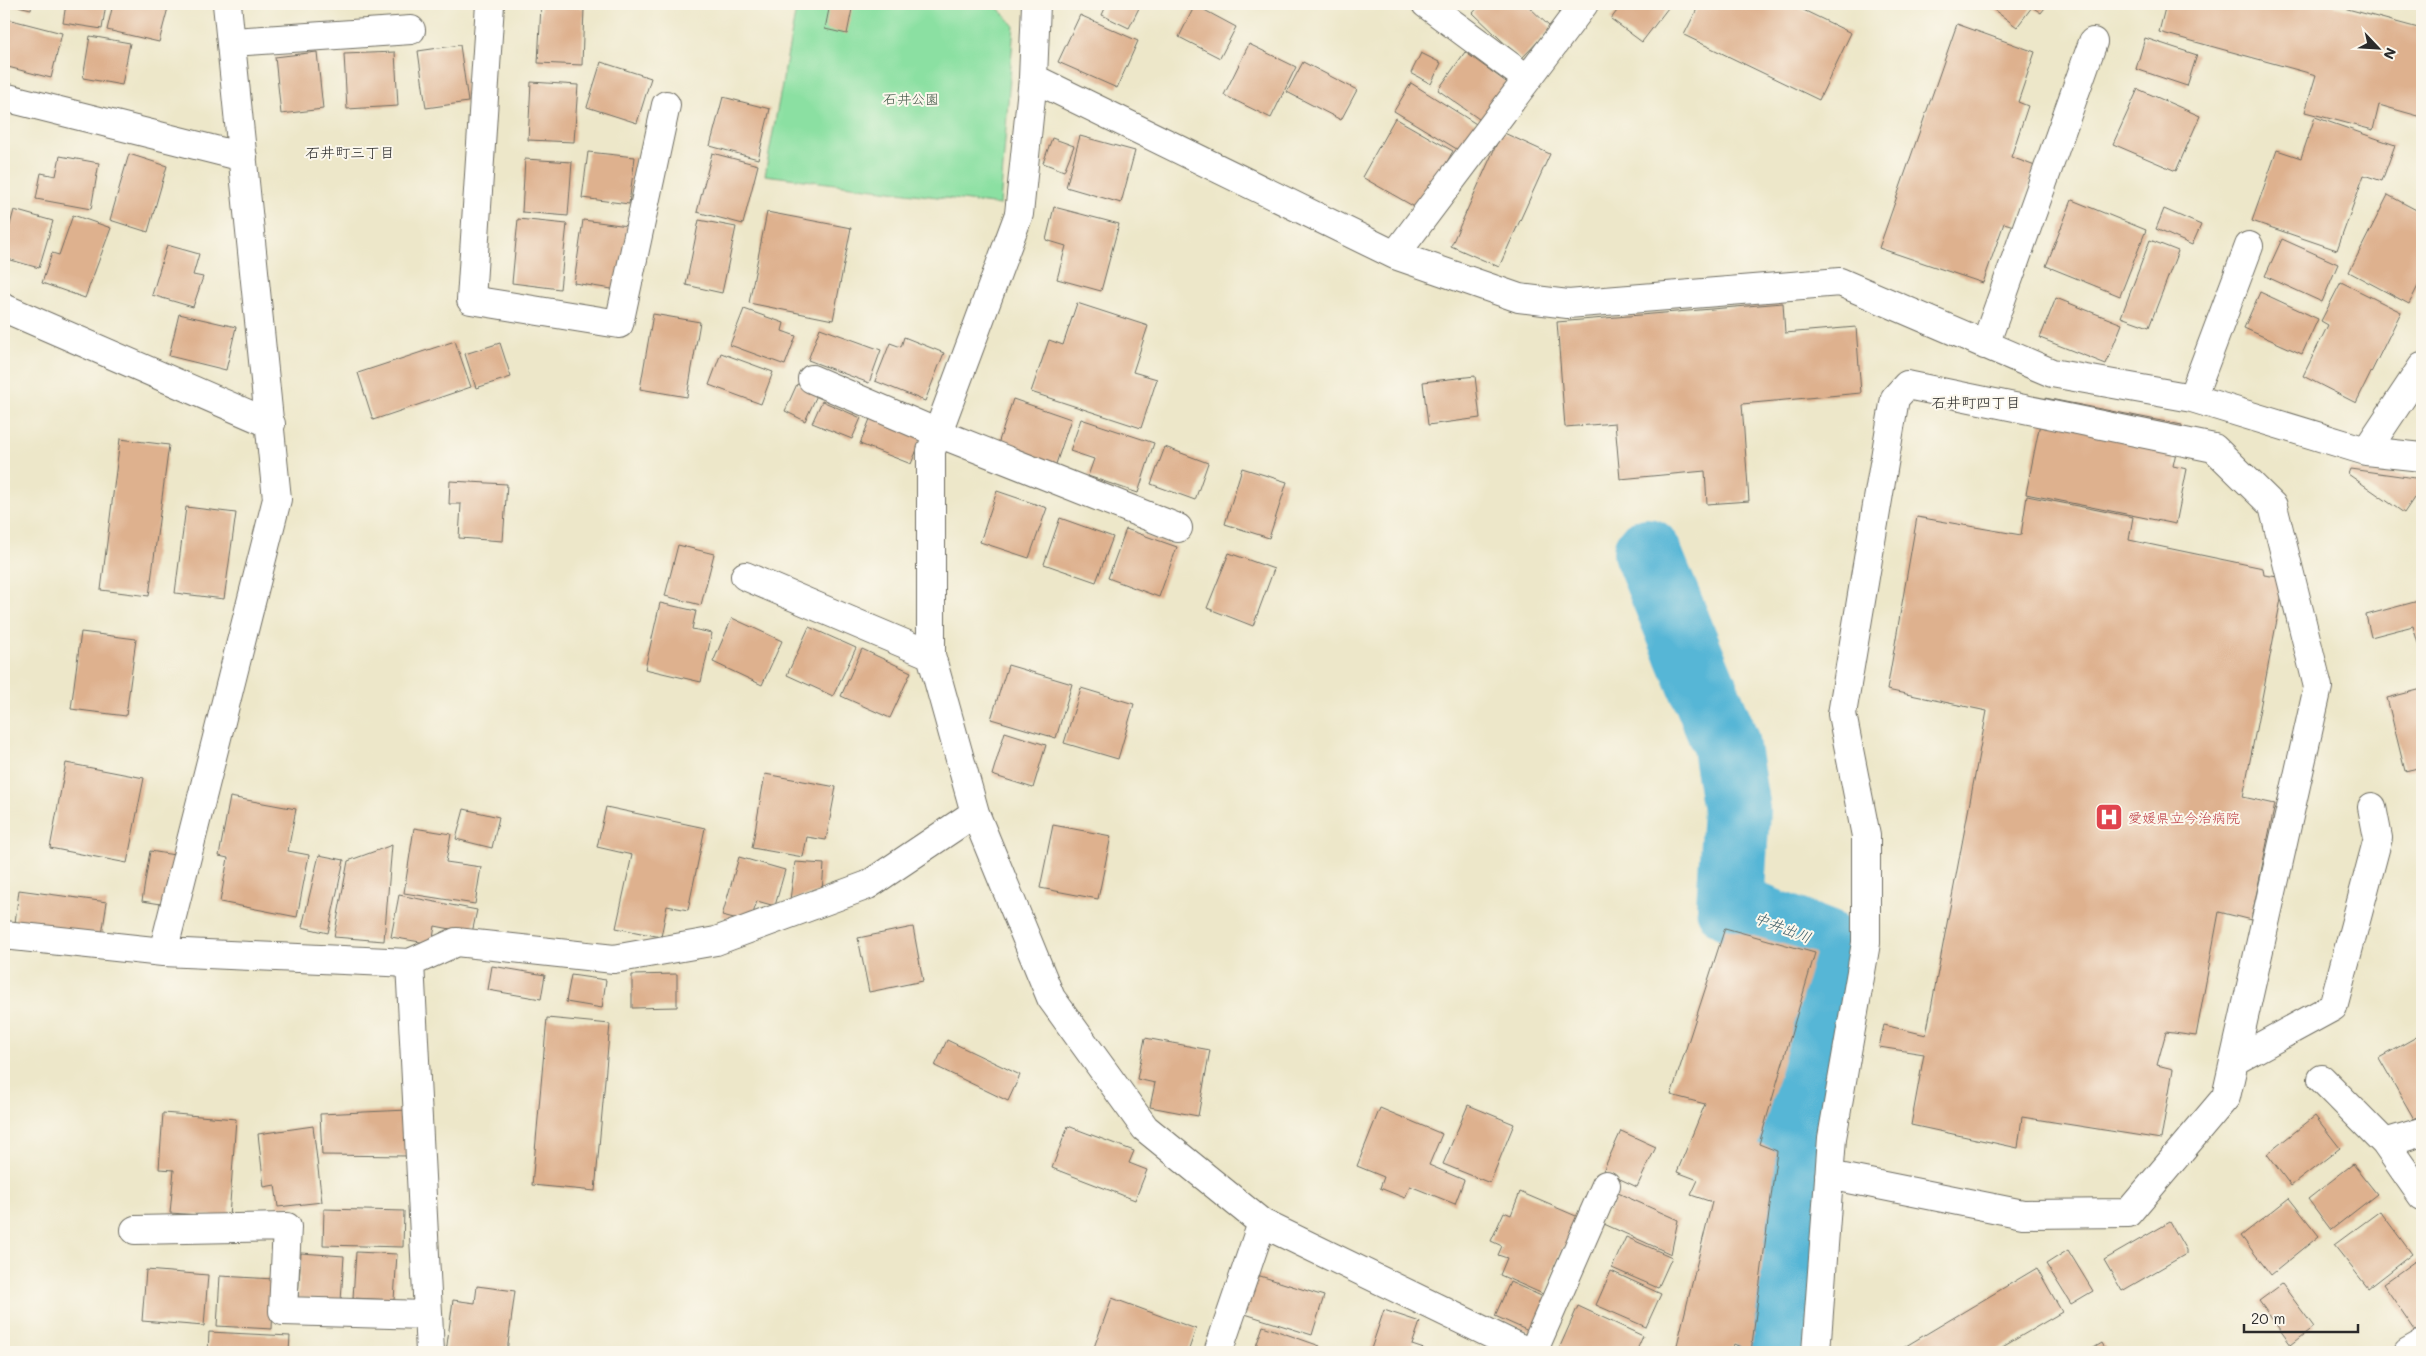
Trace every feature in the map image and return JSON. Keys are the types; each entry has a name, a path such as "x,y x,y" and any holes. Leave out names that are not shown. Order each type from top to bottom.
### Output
{"street":[{"path":"163,952 277,499 271,424 227,4"},
{"path":"490,4 471,300 619,324 666,105"},
{"path":"1036,4 1033,78 1020,214 972,336 931,451 931,655 975,813 1051,998 1145,1128 1262,1223 1501,1347 1528,1352"},
{"path":"1426,4 1526,78"},
{"path":"1395,255 1526,78 1584,4"},
{"path":"232,42 411,30"},
{"path":"1985,345 2093,42"},
{"path":"1033,78 1395,255 1519,298 1568,304 1840,282 2052,373 2192,398 2366,451 2422,457"},
{"path":"4,97 243,157"},
{"path":"2192,398 2249,246"},
{"path":"4,308 271,424"},
{"path":"2366,451 2422,367"},
{"path":"812,379 938,433 1178,528"},
{"path":"1816,1352 1829,1174 1832,1138 1866,943 1866,836 1842,714 1895,398 1907,385 2214,448 2273,506 2318,687 2226,1097 2128,1214 2023,1214 1829,1174"},
{"path":"745,576 931,655"},
{"path":"2234,1061 2333,1007 2378,838 2372,807"},
{"path":"4,935 163,952 410,963 456,942 614,959 716,941 868,885 975,813"},
{"path":"410,963 426,1314 430,1352"},
{"path":"2322,1079 2385,1143 2422,1196"},
{"path":"2385,1143 2422,1132"},
{"path":"1532,1352 1606,1186"},
{"path":"1218,1352 1262,1223"},
{"path":"135,1230 287,1227 283,1311 426,1314"},
{"path":"2408,1352 2422,1344"}],"green space":[{"name":"石井公園","path":"797,4 994,4 1014,25 1000,205 765,175"}],"building":[{"path":"9,4 32,4 31,9"},
{"path":"66,4 106,4 102,29 63,23"},
{"path":"113,4 169,4 159,42 107,30"},
{"path":"830,4 853,4 847,34 825,29"},
{"path":"1102,4 1141,4 1129,28 1102,15 1106,6"},
{"path":"1481,4 1526,4 1551,28 1521,59 1473,13"},
{"path":"1622,4 1671,4 1642,42 1611,19"},
{"path":"1695,4 1791,4 1851,33 1819,100 1684,35 1699,5"},
{"path":"1986,4 2048,4 2041,13 2032,7 2017,27"},
{"path":"2166,4 2329,4 2422,29 2422,117 2379,105 2373,130 2305,112 2316,75 2159,32"},
{"path":"541,5 584,8 582,65 538,63"},
{"path":"1195,5 1236,27 1220,58 1179,37"},
{"path":"1080,15 1138,41 1117,88 1058,62"},
{"path":"4,18 62,33 51,78 4,66"},
{"path":"1957,24 2035,52 2018,102 2028,106 2011,157 2035,166 2014,226 2004,223 1983,283 1879,248"},
{"path":"90,36 130,43 122,85 83,78"},
{"path":"2145,38 2197,55 2187,86 2136,69"},
{"path":"1249,44 1296,67 1271,118 1224,95"},
{"path":"460,45 468,102 426,108 418,51"},
{"path":"317,52 323,109 281,114 275,57"},
{"path":"395,52 398,106 347,109 344,54"},
{"path":"1465,52 1513,87 1486,124 1438,90"},
{"path":"1421,53 1441,63 1431,84 1411,73"},
{"path":"601,62 651,78 637,123 587,107"},
{"path":"1303,62 1357,90 1341,120 1287,92"},
{"path":"531,82 578,85 574,142 528,140"},
{"path":"1411,83 1481,127 1465,154 1394,111"},
{"path":"2138,89 2200,116 2176,171 2113,144"},
{"path":"723,97 770,109 758,159 710,146"},
{"path":"2315,117 2395,145 2382,181 2364,175 2337,250 2252,221 2277,150 2301,158"},
{"path":"1395,118 1453,151 1420,210 1362,177"},
{"path":"1502,132 1550,154 1499,267 1451,246"},
{"path":"1080,136 1135,151 1121,203 1066,187"},
{"path":"1052,138 1074,146 1064,171 1043,163"},
{"path":"588,152 635,157 629,204 582,198"},
{"path":"712,153 758,165 743,224 697,212"},
{"path":"129,154 167,166 148,232 110,220"},
{"path":"60,156 99,163 91,209 36,199 41,173 56,176"},
{"path":"525,159 572,162 568,216 522,212"},
{"path":"2388,195 2422,213 2422,278 2409,304 2349,272"},
{"path":"2072,200 2146,230 2120,296 2046,266"},
{"path":"1054,207 1119,224 1101,291 1057,279 1066,246 1046,240"},
{"path":"2164,209 2201,225 2192,245 2156,229"},
{"path":"14,210 53,221 39,268 4,258 4,247"},
{"path":"767,212 851,228 833,320 749,303"},
{"path":"73,215 111,228 85,298 42,283 52,253 59,255"},
{"path":"518,219 567,224 560,289 512,283"},
{"path":"583,220 628,226 618,290 574,283"},
{"path":"699,220 736,227 722,293 686,285"},
{"path":"2282,239 2338,264 2322,302 2265,276"},
{"path":"2150,240 2178,251 2149,327 2121,317"},
{"path":"167,245 199,254 193,275 203,277 193,307 152,295"},
{"path":"2341,282 2401,312 2356,403 2303,376 2328,325 2321,321"},
{"path":"2260,292 2318,319 2302,354 2244,328"},
{"path":"2056,298 2122,324 2106,364 2040,338"},
{"path":"1077,303 1148,326 1133,372 1157,379 1141,428 1031,392 1049,340 1063,345"},
{"path":"1783,303 1785,333 1856,327 1861,393 1742,404 1749,501 1707,504 1705,471 1620,479 1615,423 1565,427 1557,322"},
{"path":"744,309 784,323 782,331 796,336 785,365 730,345"},
{"path":"179,314 236,327 226,370 169,356"},
{"path":"653,314 700,322 687,397 640,389"},
{"path":"820,328 881,350 869,383 808,360"},
{"path":"904,337 944,353 925,401 875,381 890,343 901,347"},
{"path":"455,341 471,387 373,420 358,373"},
{"path":"500,343 511,377 476,388 465,354"},
{"path":"721,353 773,372 761,404 709,385"},
{"path":"1475,376 1480,418 1428,425 1423,382"},
{"path":"797,384 818,393 805,421 785,411"},
{"path":"2045,398 2182,425 2173,466 2187,469 2176,524 2026,494"},
{"path":"1013,399 1071,419 1055,467 997,447"},
{"path":"822,401 861,418 852,439 812,423"},
{"path":"872,414 923,435 911,464 860,444"},
{"path":"1081,419 1154,443 1138,493 1088,476 1094,459 1070,451"},
{"path":"120,439 169,445 149,596 101,590"},
{"path":"1165,447 1208,463 1195,500 1151,484"},
{"path":"1242,468 1287,482 1269,538 1225,524"},
{"path":"2350,469 2422,479 2422,486 2404,513 2348,474"},
{"path":"450,481 507,484 503,541 459,538 461,504 449,504"},
{"path":"997,491 1047,508 1029,558 980,542"},
{"path":"2027,496 2133,517 2129,540 2263,568 2264,575 2285,578 2243,797 2275,804 2251,920 2219,912 2196,1036 2166,1032 2157,1065 2173,1069 2161,1139 2022,1117 2018,1148 1911,1125 1924,1054 1879,1047 1884,1025 1926,1035 1987,711 1887,690 1917,517 2021,535"},
{"path":"186,507 236,513 224,599 175,593"},
{"path":"1060,518 1113,537 1096,582 1044,564"},
{"path":"1126,529 1177,547 1159,597 1108,578"},
{"path":"678,545 714,554 701,605 665,596"},
{"path":"1229,553 1274,569 1253,626 1207,608"},
{"path":"2422,600 2422,658 2413,626 2371,637 2366,615"},
{"path":"660,603 696,611 692,629 712,633 701,682 645,669"},
{"path":"732,618 782,641 762,685 713,662"},
{"path":"809,627 856,648 833,696 787,675"},
{"path":"81,632 136,639 126,716 71,709"},
{"path":"862,649 911,672 890,718 841,696"},
{"path":"1008,665 1072,684 1056,738 991,719"},
{"path":"1081,688 1134,704 1118,759 1064,743"},
{"path":"2422,689 2422,767 2405,771 2387,698"},
{"path":"1005,732 1046,745 1033,788 992,775"},
{"path":"66,763 144,778 127,863 50,848"},
{"path":"765,774 836,787 826,840 807,837 803,857 752,848"},
{"path":"230,797 296,809 288,851 309,855 297,917 220,902 228,858 219,856"},
{"path":"606,807 705,828 688,910 667,906 661,937 616,928 632,855 597,847"},
{"path":"464,809 499,817 492,848 456,839"},
{"path":"1053,825 1111,836 1098,899 1040,888"},
{"path":"414,828 451,834 446,862 481,867 475,904 404,893"},
{"path":"392,845 384,941 334,937 348,861"},
{"path":"150,851 187,857 180,907 142,901"},
{"path":"319,855 344,860 328,933 302,927"},
{"path":"739,857 785,870 775,906 757,901 750,923 722,916"},
{"path":"795,862 824,864 822,892 790,900"},
{"path":"19,890 107,902 102,935 15,923"},
{"path":"399,895 477,910 472,933 435,926 432,944 391,937"},
{"path":"913,927 923,981 869,992 858,938"},
{"path":"1725,928 1815,953 1759,1144 1777,1151 1751,1352 1734,1344 1731,1352 1686,1352 1676,1349 1712,1202 1691,1195 1698,1180 1677,1172 1705,1104 1671,1095"},
{"path":"492,966 545,975 541,999 488,990"},
{"path":"677,974 677,1007 632,1008 632,975"},
{"path":"571,975 606,980 602,1008 566,1002"},
{"path":"547,1018 610,1024 595,1191 532,1185"},
{"path":"2420,1035 2422,1040 2422,1114 2414,1119 2379,1058"},
{"path":"1145,1038 1210,1050 1198,1116 1150,1107 1155,1083 1137,1079"},
{"path":"947,1040 1020,1075 1008,1101 935,1066"},
{"path":"1468,1105 1514,1124 1490,1183 1443,1164"},
{"path":"1380,1108 1442,1134 1429,1165 1464,1180 1455,1204 1410,1186 1405,1198 1380,1188 1384,1177 1357,1166"},
{"path":"408,1110 408,1156 322,1155 320,1114"},
{"path":"163,1113 236,1119 229,1217 170,1213 174,1170 159,1169"},
{"path":"2315,1116 2340,1148 2291,1186 2267,1154"},
{"path":"313,1126 322,1202 278,1207 275,1185 264,1187 258,1134"},
{"path":"1068,1126 1134,1151 1129,1163 1147,1170 1135,1200 1052,1168"},
{"path":"1621,1131 1656,1147 1637,1187 1603,1171"},
{"path":"2353,1164 2377,1194 2331,1230 2308,1199"},
{"path":"1520,1192 1583,1219 1571,1248 1564,1245 1543,1294 1500,1275 1507,1258 1498,1255 1502,1246 1491,1241 1504,1212 1511,1215"},
{"path":"1618,1193 1678,1220 1671,1254 1604,1224"},
{"path":"2289,1198 2319,1236 2271,1275 2241,1236"},
{"path":"324,1209 404,1211 403,1247 323,1245"},
{"path":"2380,1211 2412,1254 2368,1288 2334,1245"},
{"path":"2170,1222 2186,1250 2186,1254 2122,1291 2104,1260"},
{"path":"1626,1237 1672,1257 1658,1288 1612,1268"},
{"path":"2068,1250 2093,1291 2071,1304 2046,1264"},
{"path":"356,1252 397,1254 394,1300 353,1298"},
{"path":"301,1253 344,1256 341,1301 298,1298"},
{"path":"2422,1256 2422,1329 2417,1333 2383,1284"},
{"path":"2037,1268 2062,1312 1994,1352 1896,1352"},
{"path":"146,1270 208,1275 204,1326 142,1321"},
{"path":"1611,1271 1661,1294 1646,1327 1596,1305"},
{"path":"1257,1275 1324,1296 1312,1335 1245,1314"},
{"path":"220,1276 274,1279 272,1329 217,1326"},
{"path":"1510,1282 1548,1299 1533,1333 1495,1316"},
{"path":"2282,1284 2314,1327 2291,1345 2259,1301"},
{"path":"477,1286 515,1291 507,1352 446,1352 453,1300 475,1303"},
{"path":"1112,1298 1196,1329 1188,1352 1099,1352 1093,1350"},
{"path":"1578,1306 1643,1336 1636,1352 1558,1351"},
{"path":"1384,1310 1420,1322 1412,1345 1433,1352 1370,1352"},
{"path":"1263,1326 1320,1346 1318,1352 1254,1352"},
{"path":"209,1332 290,1336 289,1352 208,1352"},
{"path":"2102,1343 2107,1352 2087,1352"}],"waterway":[{"name":"中井出川","path":"1647,552 1725,741 1736,810 1730,907 1826,944 1787,1139 1783,1273 1770,1352"}],"place":[{"name":"愛媛県立今治病院","path":"2109,817"}],"district":[{"name":"石井町三丁目","path":"350,152"},
{"name":"石井町四丁目","path":"1976,402"}]}
